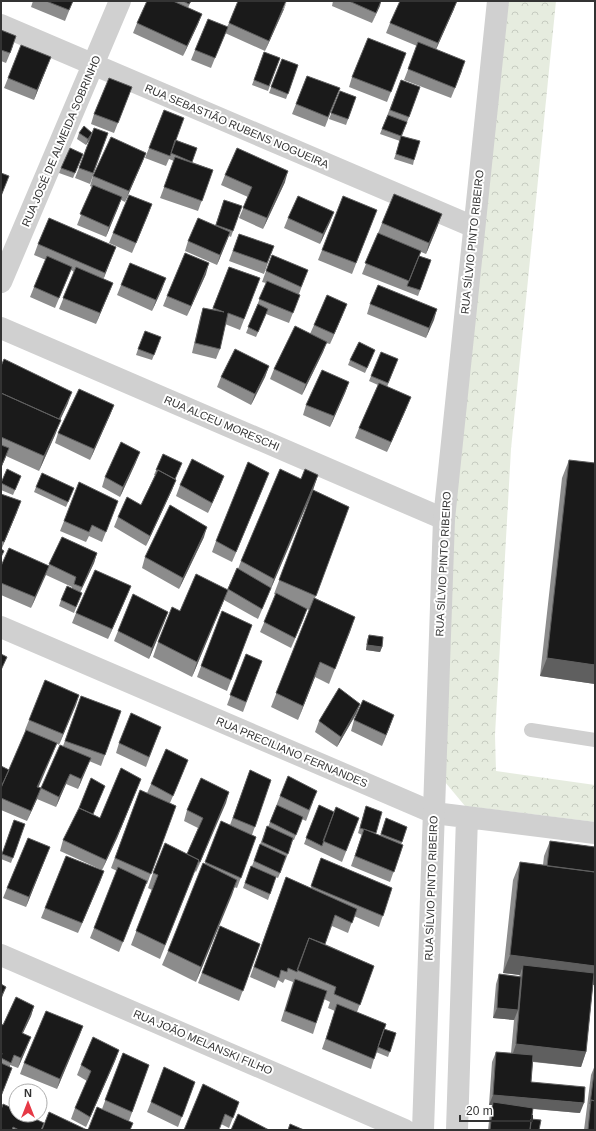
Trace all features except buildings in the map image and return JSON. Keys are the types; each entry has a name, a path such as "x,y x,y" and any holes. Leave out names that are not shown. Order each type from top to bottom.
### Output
{"street":[{"name":"RUA JOSÉ DE ALMEIDA SOBRINHO","path":"1,282 120,1"},
{"name":"RUA SÍLVIO PINTO RIBEIRO","path":"423,1130 444,518 498,1"},
{"name":"RUA SEBASTIÃO RUBENS NOGUEIRA","path":"1,25 474,227"},
{"name":"RUA ALCEU MORESCHI","path":"1,328 444,518"},
{"name":"RUA PRECILIANO FERNANDES","path":"1,627 434,813 595,833"},
{"path":"457,1130 467,818"},
{"name":"RUA JOÃO MELANSKI FILHO","path":"1,954 405,1130"}],"lane":[{"path":"532,730 595,740"}],"green space":[{"path":"505,1 556,1 511,449 495,735 496,771 595,785 595,822 465,806 445,782 453,522"}]}
